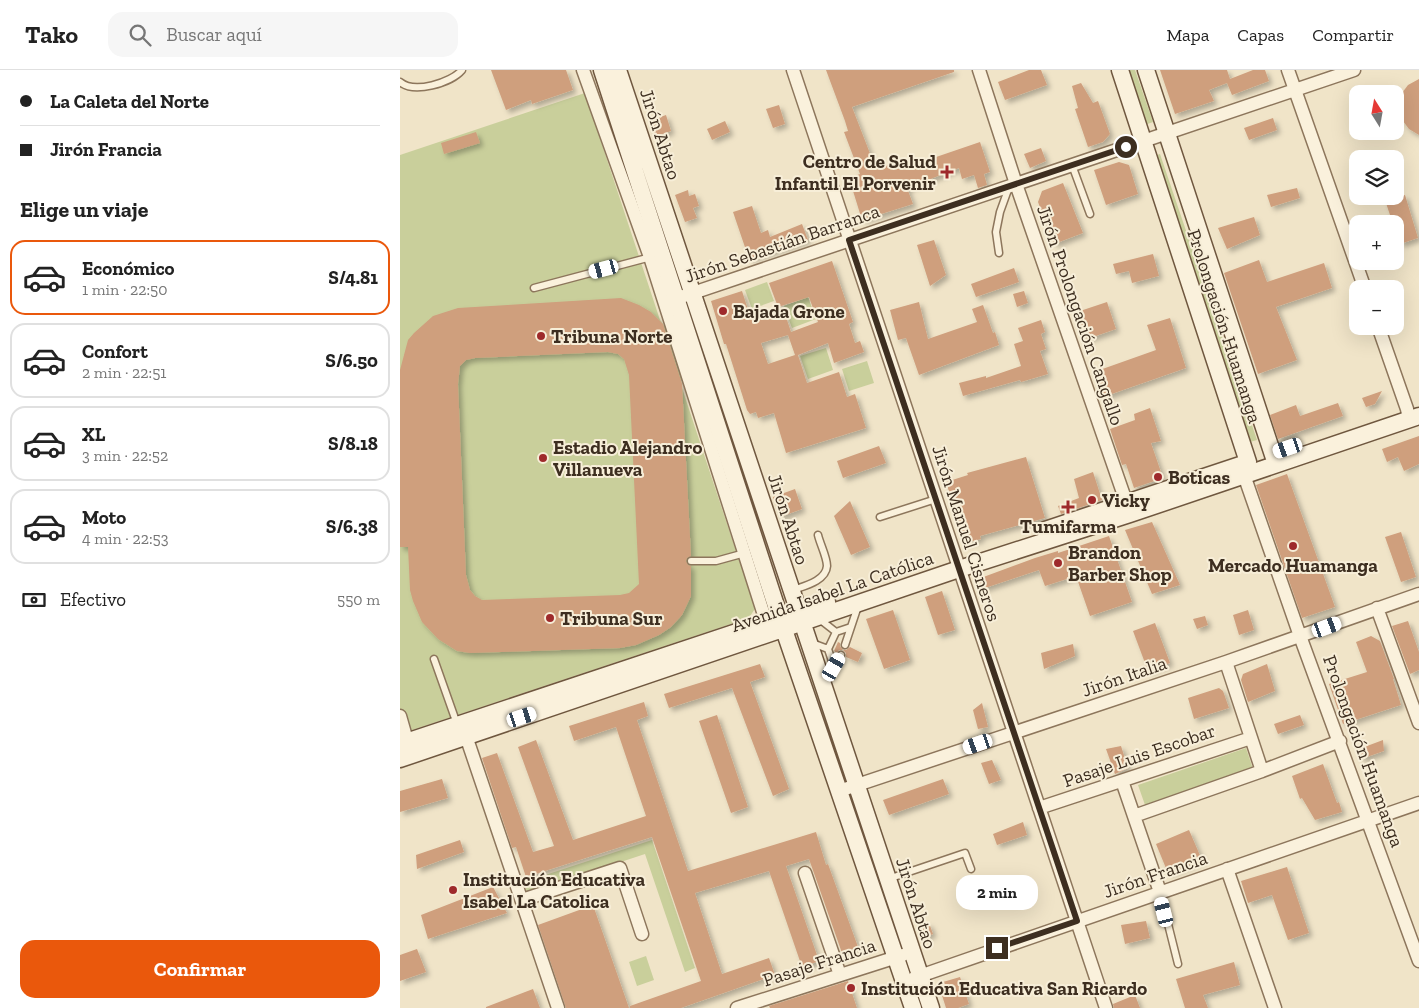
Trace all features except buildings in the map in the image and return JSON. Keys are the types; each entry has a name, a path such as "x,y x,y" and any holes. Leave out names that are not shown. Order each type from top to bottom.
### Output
{"street":[{"path":"583,70 656,256 751,551"},
{"name":"Jirón Abtao","path":"602,70 656,256 676,299 773,621 839,791 913,1008"},
{"name":"Jirón Abtao","path":"618,70 791,590 806,617 809,642 931,1008"},
{"name":"Jirón Manuel Cisneros","path":"793,70 1106,1008"},
{"name":"Jirón Prolongación Cangallo","path":"978,70 1012,185 1128,508"},
{"name":"Prolongación Huamanga","path":"1120,70 1300,636 1369,820 1413,923 1419,961"},
{"name":"Prolongación Huamanga","path":"1146,70 1275,459"},
{"path":"1288,70 1362,280"},
{"name":"Jirón Sebastián Barranca","path":"676,299 1354,70"},
{"path":"1382,335 1414,412"},
{"name":"Avenida Isabel La Católica","path":"806,617 958,564 1414,412"},
{"name":"Avenida Isabel La Católica","path":"402,740 460,727 773,621 806,617 859,603 958,564"},
{"name":"Jirón Italia","path":"839,791 1226,662 1419,594"},
{"path":"1377,608 1419,723"},
{"path":"1226,662 1262,771"},
{"path":"400,716 402,740"},
{"path":"460,727 482,782 558,1008"},
{"name":"Avenida Isabel La Católica","path":"400,759 460,727"},
{"name":"Pasaje Luis Escobar","path":"1039,808 1251,738"},
{"path":"1134,816 1262,771 1340,741"},
{"path":"1122,781 1160,892"},
{"name":"Jirón Francia","path":"904,982 1419,803"},
{"path":"522,900 620,868 642,934"},
{"path":"1227,869 1275,1008"},
{"path":"805,873 840,975"},
{"name":"Pasaje Francia","path":"737,1008 913,952"}],"lane":[{"path":"400,82 403,85 415,86 442,83 456,76 462,70"},
{"path":"1072,165 1090,214"},
{"path":"999,253 996,232 1000,212 1012,185"},
{"path":"534,288 656,256"},
{"path":"880,517 936,499"},
{"path":"791,590 816,581 825,573 827,566 818,536"},
{"path":"691,560 716,561 751,551"},
{"path":"845,645 859,603"},
{"path":"806,617 836,632 851,627"},
{"path":"834,667 828,649 836,632"},
{"path":"809,642 828,649"},
{"path":"823,685 841,655"},
{"path":"434,659 460,727"},
{"path":"888,879 965,853 971,869"},
{"path":"1160,892 1178,964"}],"green space":[{"path":"1120,70 1135,70 1153,122 1139,127"},
{"path":"585,93 660,320 670,335 676,352 682,388 756,607 749,618 400,734 400,155"},
{"path":"1160,154 1257,440 1246,443 1149,158"},
{"path":"767,282 774,301 752,309 745,290"},
{"path":"808,297 816,319 792,328 784,306"},
{"path":"826,348 833,370 808,379 800,356"},
{"path":"867,361 874,383 849,391 842,369"},
{"path":"1246,748 1253,769 1145,805 1138,785"},
{"path":"652,840 695,968 685,972 645,854 527,893 524,882"},
{"path":"646,956 654,980 637,986 629,962"}],"place":[{"name":"Centro de Salud Infantil El Porvenir","path":"947,172"},
{"name":"Bajada Grone","path":"723,311"},
{"name":"Tribuna Norte","path":"541,336"},
{"name":"Estadio Alejandro Villanueva","path":"543,458"},
{"name":"Boticas","path":"1158,477"},
{"name":"Vicky","path":"1092,500"},
{"name":"Tumifarma","path":"1068,507"},
{"name":"Mercado Huamanga","path":"1293,546"},
{"name":"Brandon Barber Shop","path":"1058,563"},
{"name":"Tribuna Sur","path":"550,618"},
{"name":"Institución Educativa Isabel La Catolica","path":"453,890"},
{"name":"Institución Educativa San Ricardo","path":"851,988"}],"route":[{"path":"997,948 1077,921 849,240 1126,147"}]}
